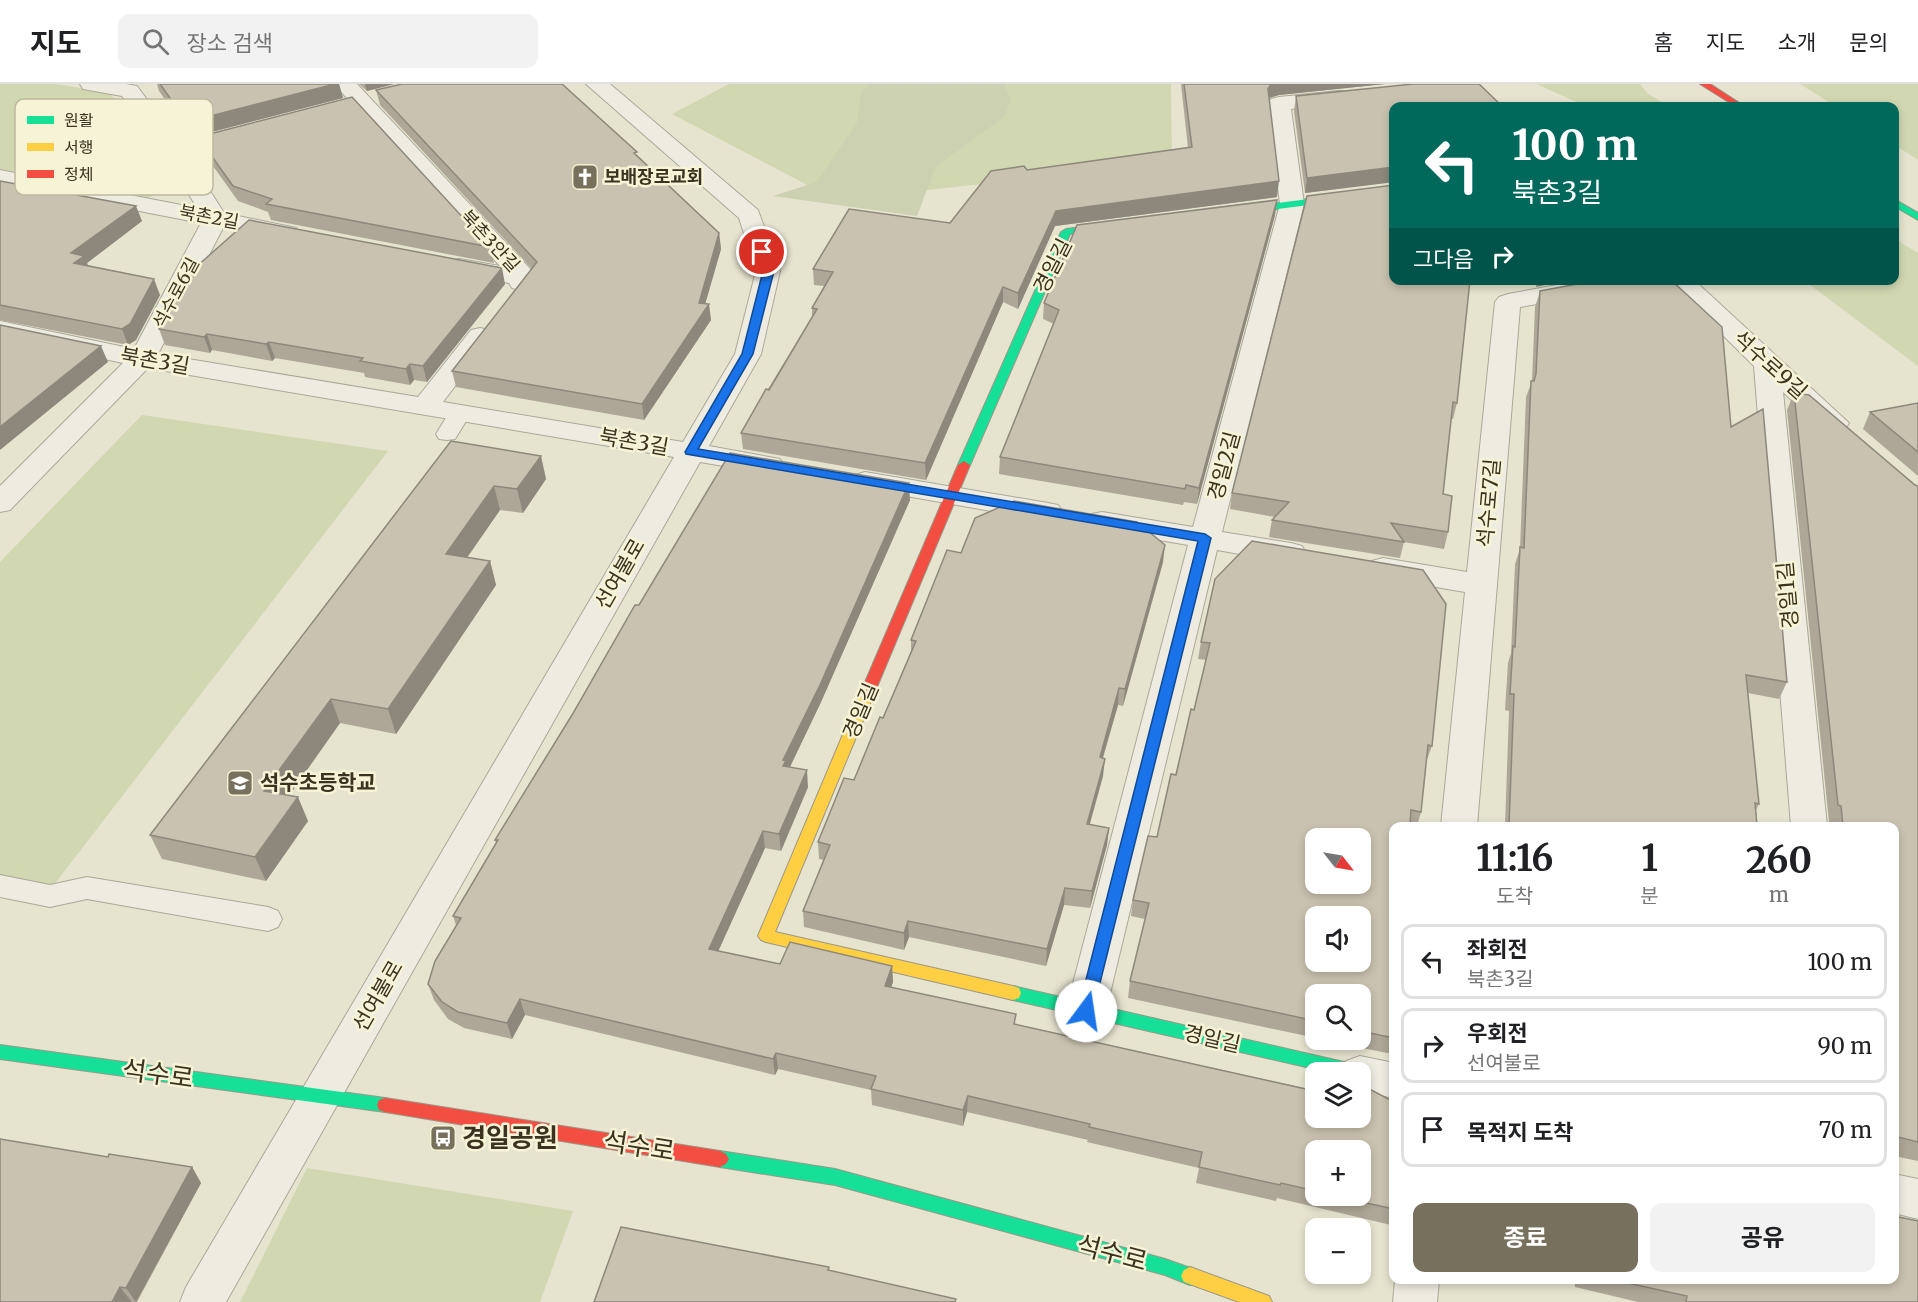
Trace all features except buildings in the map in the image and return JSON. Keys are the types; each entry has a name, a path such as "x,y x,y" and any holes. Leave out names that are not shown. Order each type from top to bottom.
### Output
{"street":[{"path":"92,84 129,91 135,99"},
{"name":"선여불로","path":"202,1302 748,354 768,271 750,215 597,84"},
{"path":"1704,84 1733,102"},
{"name":"경일2길","path":"1086,1011 1292,204 1279,104 1362,95"},
{"name":"북촌3안길","path":"357,97 511,297"},
{"name":"북촌2길","path":"0,177 15,180"},
{"path":"1213,214 1389,191"},
{"name":"북촌2길","path":"92,195 307,236"},
{"path":"201,195 215,219"},
{"path":"1899,205 1918,217"},
{"name":"석수로6길","path":"0,503 142,359 215,219"},
{"name":"경일길","path":"1134,224 1066,232 951,495 766,936 1311,1062"},
{"path":"425,407 511,297 433,261"},
{"name":"석수로7길","path":"1460,822 1508,302 1602,285"},
{"name":"석수로9길","path":"1684,285 1767,364 1859,443"},
{"name":"북촌3길","path":"0,328 142,359 425,407 454,423 691,452 799,470"},
{"name":"경일1길","path":"1767,364 1809,822"},
{"path":"834,476 1320,558"},
{"path":"1355,564 1482,585"},
{"name":"석수로","path":"0,1052 320,1095 835,1177 1164,1267 1263,1302"},
{"name":"경일길","path":"1371,1076 1389,1080"},
{"path":"1899,1194 1918,1199"},
{"path":"1415,1302 1417,1284"}],"lane":[{"path":"0,886 50,896 87,888 268,919"}],"green space":[{"path":"0,84 56,84 110,93 115,99 15,99 15,176 0,173"},
{"path":"729,84 1171,84 1172,163 836,200 672,114"},
{"path":"871,84 1004,84 1011,100 1004,117 936,166 917,216 773,196 817,182 857,123 861,93"},
{"path":"1536,84 1640,84 1648,94 1662,102 1577,102"},
{"path":"1800,84 1918,84 1918,160 1899,148 1899,102 1829,102"},
{"path":"109,195 155,195 139,201"},
{"path":"1899,241 1918,253 1918,366 1810,285 1899,285"},
{"path":"142,415 388,451 53,886 0,876 0,562"},
{"path":"307,1168 573,1211 540,1302 240,1302"}],"traffic: fast":[{"path":"1231,212 1389,192"},
{"path":"1899,205 1918,217"},
{"path":"964,465 1066,232 1120,225"},
{"path":"1013,993 1313,1062"},
{"path":"0,1052 385,1105"},
{"path":"720,1159 835,1177 1165,1267 1190,1276"}],"traffic: slow":[{"path":"867,694 766,936 1013,993"},
{"path":"1190,1276 1263,1302"}],"traffic: jam":[{"path":"1704,84 1733,102"},
{"path":"867,694 964,465"},
{"path":"385,1105 720,1159"}],"place":[{"name":"보배장로교회","path":"585,177"},
{"name":"석수초등학교","path":"240,783"},
{"name":"경일공원","path":"443,1138"}],"route":[{"path":"762,252 768,271 748,354 691,452 1205,538 1086,1011"}]}
